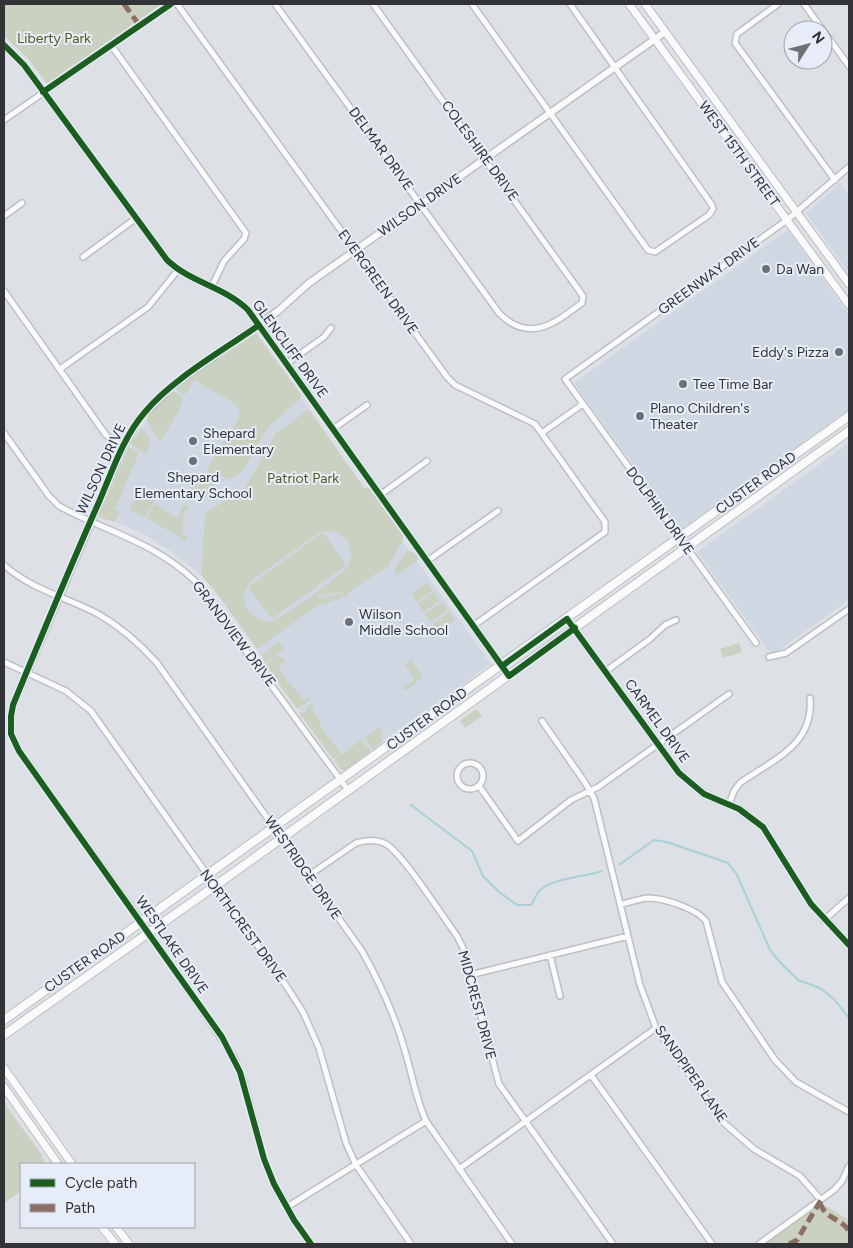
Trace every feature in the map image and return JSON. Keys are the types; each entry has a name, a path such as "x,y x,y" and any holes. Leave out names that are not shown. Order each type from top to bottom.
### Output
{"main road":[{"name":"WEST 15TH STREET","path":"629,4 849,305"},
{"name":"WEST 15TH STREET","path":"646,4 849,284"},
{"name":"CUSTER ROAD","path":"4,1020 568,619 849,416"},
{"path":"829,430 836,440"},
{"name":"CUSTER ROAD","path":"4,1035 509,676 849,431"},
{"path":"752,486 759,495"},
{"path":"4,1068 71,1163"},
{"path":"4,1087 57,1163"},
{"path":"103,1228 115,1244"},
{"path":"117,1228 129,1244"}],"street":[{"path":"4,120 170,4"},
{"name":"EVERGREEN DRIVE","path":"177,4 356,249 450,382 530,420 543,432 607,526 606,532 473,626"},
{"name":"DELMAR DRIVE","path":"275,4 499,314 510,323 527,329 547,326 584,301"},
{"name":"COLESHIRE DRIVE","path":"373,4 486,159 583,296 584,301"},
{"path":"472,4 652,253 709,215 713,209 616,67 570,4"},
{"path":"635,12 646,4"},
{"path":"778,4 737,34 735,43 834,180"},
{"path":"804,4 849,66"},
{"name":"WILSON DRIVE","path":"27,672 123,447 138,421 157,399 278,312 308,283 665,32"},
{"name":"GLENCLIFF DRIVE","path":"4,45 18,58 44,92 161,253 178,270 240,302 259,325 509,676"},
{"path":"111,45 246,233 244,239 224,261 212,286"},
{"name":"GREENWAY DRIVE","path":"565,379 787,220 849,167"},
{"path":"4,216 22,203"},
{"path":"83,257 135,219"},
{"path":"60,369 148,307 178,270"},
{"path":"4,291 106,435 123,447"},
{"path":"286,364 324,337 331,328"},
{"name":"DOLPHIN DRIVE","path":"565,379 756,642"},
{"path":"543,432 583,404"},
{"path":"333,429 367,405"},
{"name":"GRANDVIEW DRIVE","path":"4,432 48,496 59,506 141,542 162,555 194,580 348,790"},
{"path":"380,495 427,461"},
{"path":"427,561 498,510"},
{"name":"WESTRIDGE DRIVE","path":"4,565 37,588 110,621 146,652 362,951 396,1021 420,1107 426,1121 512,1244"},
{"path":"769,657 786,653 849,609"},
{"name":"CARMEL DRIVE","path":"568,619 668,760 690,784 704,794 752,816 763,827 774,841 796,882 824,920 849,945"},
{"path":"606,671 665,625 676,620"},
{"name":"NORTHCREST DRIVE","path":"4,662 66,690 91,711 287,987 303,1012 319,1048 346,1143 356,1165 411,1244"},
{"name":"WESTLAKE DRIVE","path":"27,672 11,716 14,742 234,1057 244,1082 264,1159 287,1207 311,1244"},
{"path":"479,786 518,841 571,800 591,791 729,694"},
{"path":"729,805 734,791 740,784 796,744 804,735 810,718 810,698"},
{"path":"542,720 591,791"},
{"path":"470,762 479,766 483,776 479,786 469,789 460,785 456,776 460,766 470,762"},
{"name":"SANDPIPER LANE","path":"591,791 647,1008 656,1028 723,1122 754,1149 800,1176 821,1200"},
{"name":"MIDCREST DRIVE","path":"308,876 356,843 374,840 388,845 396,852 457,936 463,948 496,1077 613,1244"},
{"path":"824,920 849,898"},
{"path":"620,905 640,900 656,899 694,910 702,916 706,921 726,989 775,1060 796,1082 849,1112"},
{"path":"470,975 628,936"},
{"path":"550,955 560,996"},
{"path":"459,1169 656,1028"},
{"path":"591,1075 712,1244"},
{"path":"287,1207 426,1121"},
{"path":"759,1244 838,1186 849,1166"}],"shaded area":[{"path":"840,183 849,196 849,273 806,213"},
{"path":"788,230 849,315 849,410 681,531 574,383"},
{"name":"Shepard Elementary School","path":"256,334 309,409 276,433 245,488 205,513 201,575 175,554 147,536 102,515 138,433 153,411 170,396"},
{"path":"849,443 849,600 772,655 697,552"},
{"name":"Wilson Middle School","path":"365,489 491,664 343,769 218,595"}],"green space":[{"name":"Liberty Park","path":"4,4 162,4 47,84 27,57 4,36"},
{"path":"256,333 300,393 301,398 269,426 242,471 229,480 219,475 210,494 206,496 189,487 192,484 198,487 223,441 230,443 226,440 240,416 237,405 219,394 222,388 218,394 194,380 186,394 175,390"},
{"path":"174,391 183,399 179,410 160,442 147,420 152,411"},
{"name":"Patriot Park","path":"309,409 365,489 368,487 403,536 403,540 386,569 381,570 349,592 345,598 340,592 318,596 320,598 340,594 342,598 317,606 257,649 201,575 205,513 245,488 276,433","holes":["332,531 338,533 350,546 351,557 346,569 311,596 275,620 262,620 251,614 244,599 247,587 251,581 320,532"]},
{"path":"141,428 151,441 146,454 130,444"},
{"path":"129,447 139,453 115,509 120,512 115,522 101,518 99,515"},
{"path":"138,492 155,500 145,517 129,510"},
{"path":"155,504 177,518 184,505 190,508 184,512 182,535 187,536 186,541 147,518"},
{"path":"323,532 346,565 272,619 248,587"},
{"path":"407,550 414,553 419,559 397,575 394,570"},
{"path":"427,582 433,590 417,602 411,594"},
{"path":"434,592 440,600 424,612 418,604"},
{"path":"442,602 447,610 431,622 425,614"},
{"path":"449,612 455,620 438,632 433,624"},
{"path":"278,642 284,649 264,664 262,655"},
{"path":"739,643 742,652 723,658 720,649"},
{"path":"278,655 286,662 281,663 279,670 304,700 308,697 310,700 297,709 265,665"},
{"path":"411,659 423,677 405,691 402,688 413,681 413,677 405,664"},
{"path":"312,703 314,706 311,709 321,722 319,724 340,753 348,748 333,759 299,713 307,710 306,708"},
{"path":"476,709 482,716 465,728 460,721"},
{"path":"380,727 382,742 373,750 365,738"},
{"path":"361,740 371,751 346,770 341,770 334,760"},
{"path":"4,1103 42,1155 44,1163 20,1163 20,1192 4,1203"},
{"path":"819,1202 849,1220 849,1244 761,1244"}],"waterway":[{"path":"411,805 472,851 483,876 499,892 517,905 531,905 539,891 552,883 602,871"},
{"path":"619,865 654,840 667,842 728,863 737,875 770,950 798,980 820,988 834,999 849,1018"}],"marked path":[{"path":"124,4 137,22"},
{"path":"789,1244 797,1240 821,1200"},
{"path":"820,1203 829,1215 842,1223 849,1231"}],"cycle path":[{"path":"43,92 171,4"},
{"path":"4,45 24,65 167,260 176,268 229,296 248,310 509,676 575,628"},
{"path":"259,325 169,388 145,412 130,432 113,467 13,705 11,734 19,751 222,1037 240,1072 264,1159 274,1184 294,1220 311,1244"},
{"path":"502,666 567,619 679,773 704,794 739,809 763,827 811,904 849,945"}],"place":[{"name":"Da Wan","path":"766,269"},
{"name":"Eddy's Pizza","path":"839,352"},
{"name":"Tee Time Bar","path":"683,384"},
{"name":"Plano Children's Theater","path":"640,416"},
{"name":"Shepard Elementary","path":"193,441"},
{"name":"Shepard Elementary School","path":"193,461"},
{"name":"Wilson Middle School","path":"349,622"}]}
